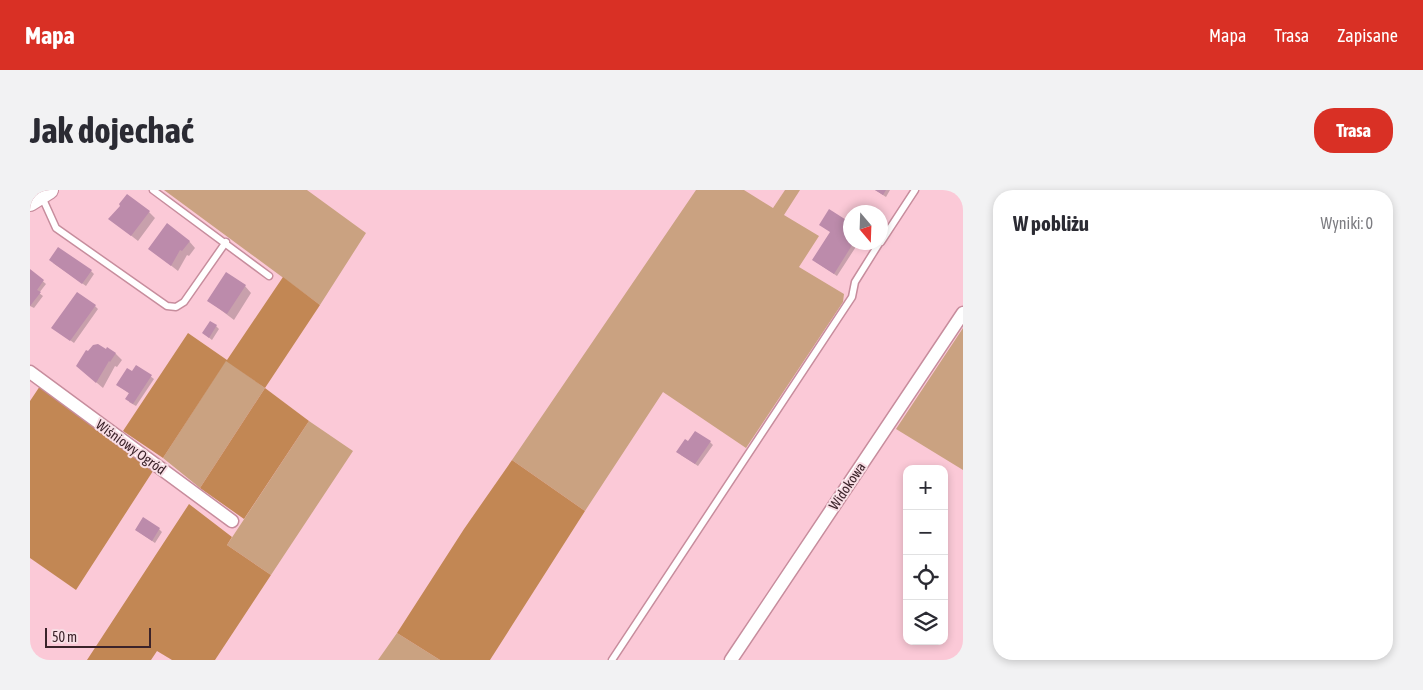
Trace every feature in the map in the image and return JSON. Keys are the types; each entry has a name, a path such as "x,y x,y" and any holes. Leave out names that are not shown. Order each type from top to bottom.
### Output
{"street":[{"name":"Widokowa","path":"731,660 963,312"},
{"name":"Wiśniowy Ogród","path":"30,372 232,521"}],"lane":[{"path":"153,190 226,242 269,276"},
{"path":"888,230 914,190"},
{"path":"40,196 56,228 167,306 176,307 184,302 226,242"},
{"path":"612,660 852,297 855,282 875,250"}],"shaded area":[{"path":"164,190 307,190 366,233 320,305"},
{"path":"696,190 744,190 773,208 785,190 800,190 784,215 819,236 799,267 844,294 843,302 746,448 663,392 585,511 512,460"},
{"path":"283,277 320,305 265,388 226,361 163,458 123,431 188,333 227,360"},
{"path":"963,328 963,470 896,429"},
{"path":"226,360 265,388 200,488 163,458"},
{"path":"40,386 153,471 76,590 30,558 30,401"},
{"path":"265,388 309,421 244,519 200,488"},
{"path":"309,421 353,451 271,575 227,545"},
{"path":"512,460 585,511 490,660 440,660 397,633 464,529"},
{"path":"189,504 232,537 227,545 271,575 215,660 172,660 157,651 151,660 87,660"},
{"path":"397,633 440,660 378,660"}],"building":[{"path":"875,190 886,190 883,195"},
{"path":"127,194 150,211 131,236 108,219 120,206 119,204"},
{"path":"829,209 843,218 843,250 849,250 834,274 812,260 830,232 819,225"},
{"path":"167,223 190,241 182,251 180,250 171,266 148,249"},
{"path":"58,247 92,270 82,284 49,260"},
{"path":"30,269 44,280 37,290 41,292 30,306"},
{"path":"226,272 246,285 227,314 207,301"},
{"path":"77,292 96,305 70,341 51,328"},
{"path":"210,321 217,325 209,338 202,333"},
{"path":"98,344 106,349 107,347 116,353 96,383 76,366 86,350 88,351 93,345"},
{"path":"136,365 152,375 133,404 125,399 129,393 116,385 127,368 132,371"},
{"path":"695,431 711,441 695,464 676,452 685,439 688,441"},
{"path":"143,517 160,528 152,541 135,530"}]}
